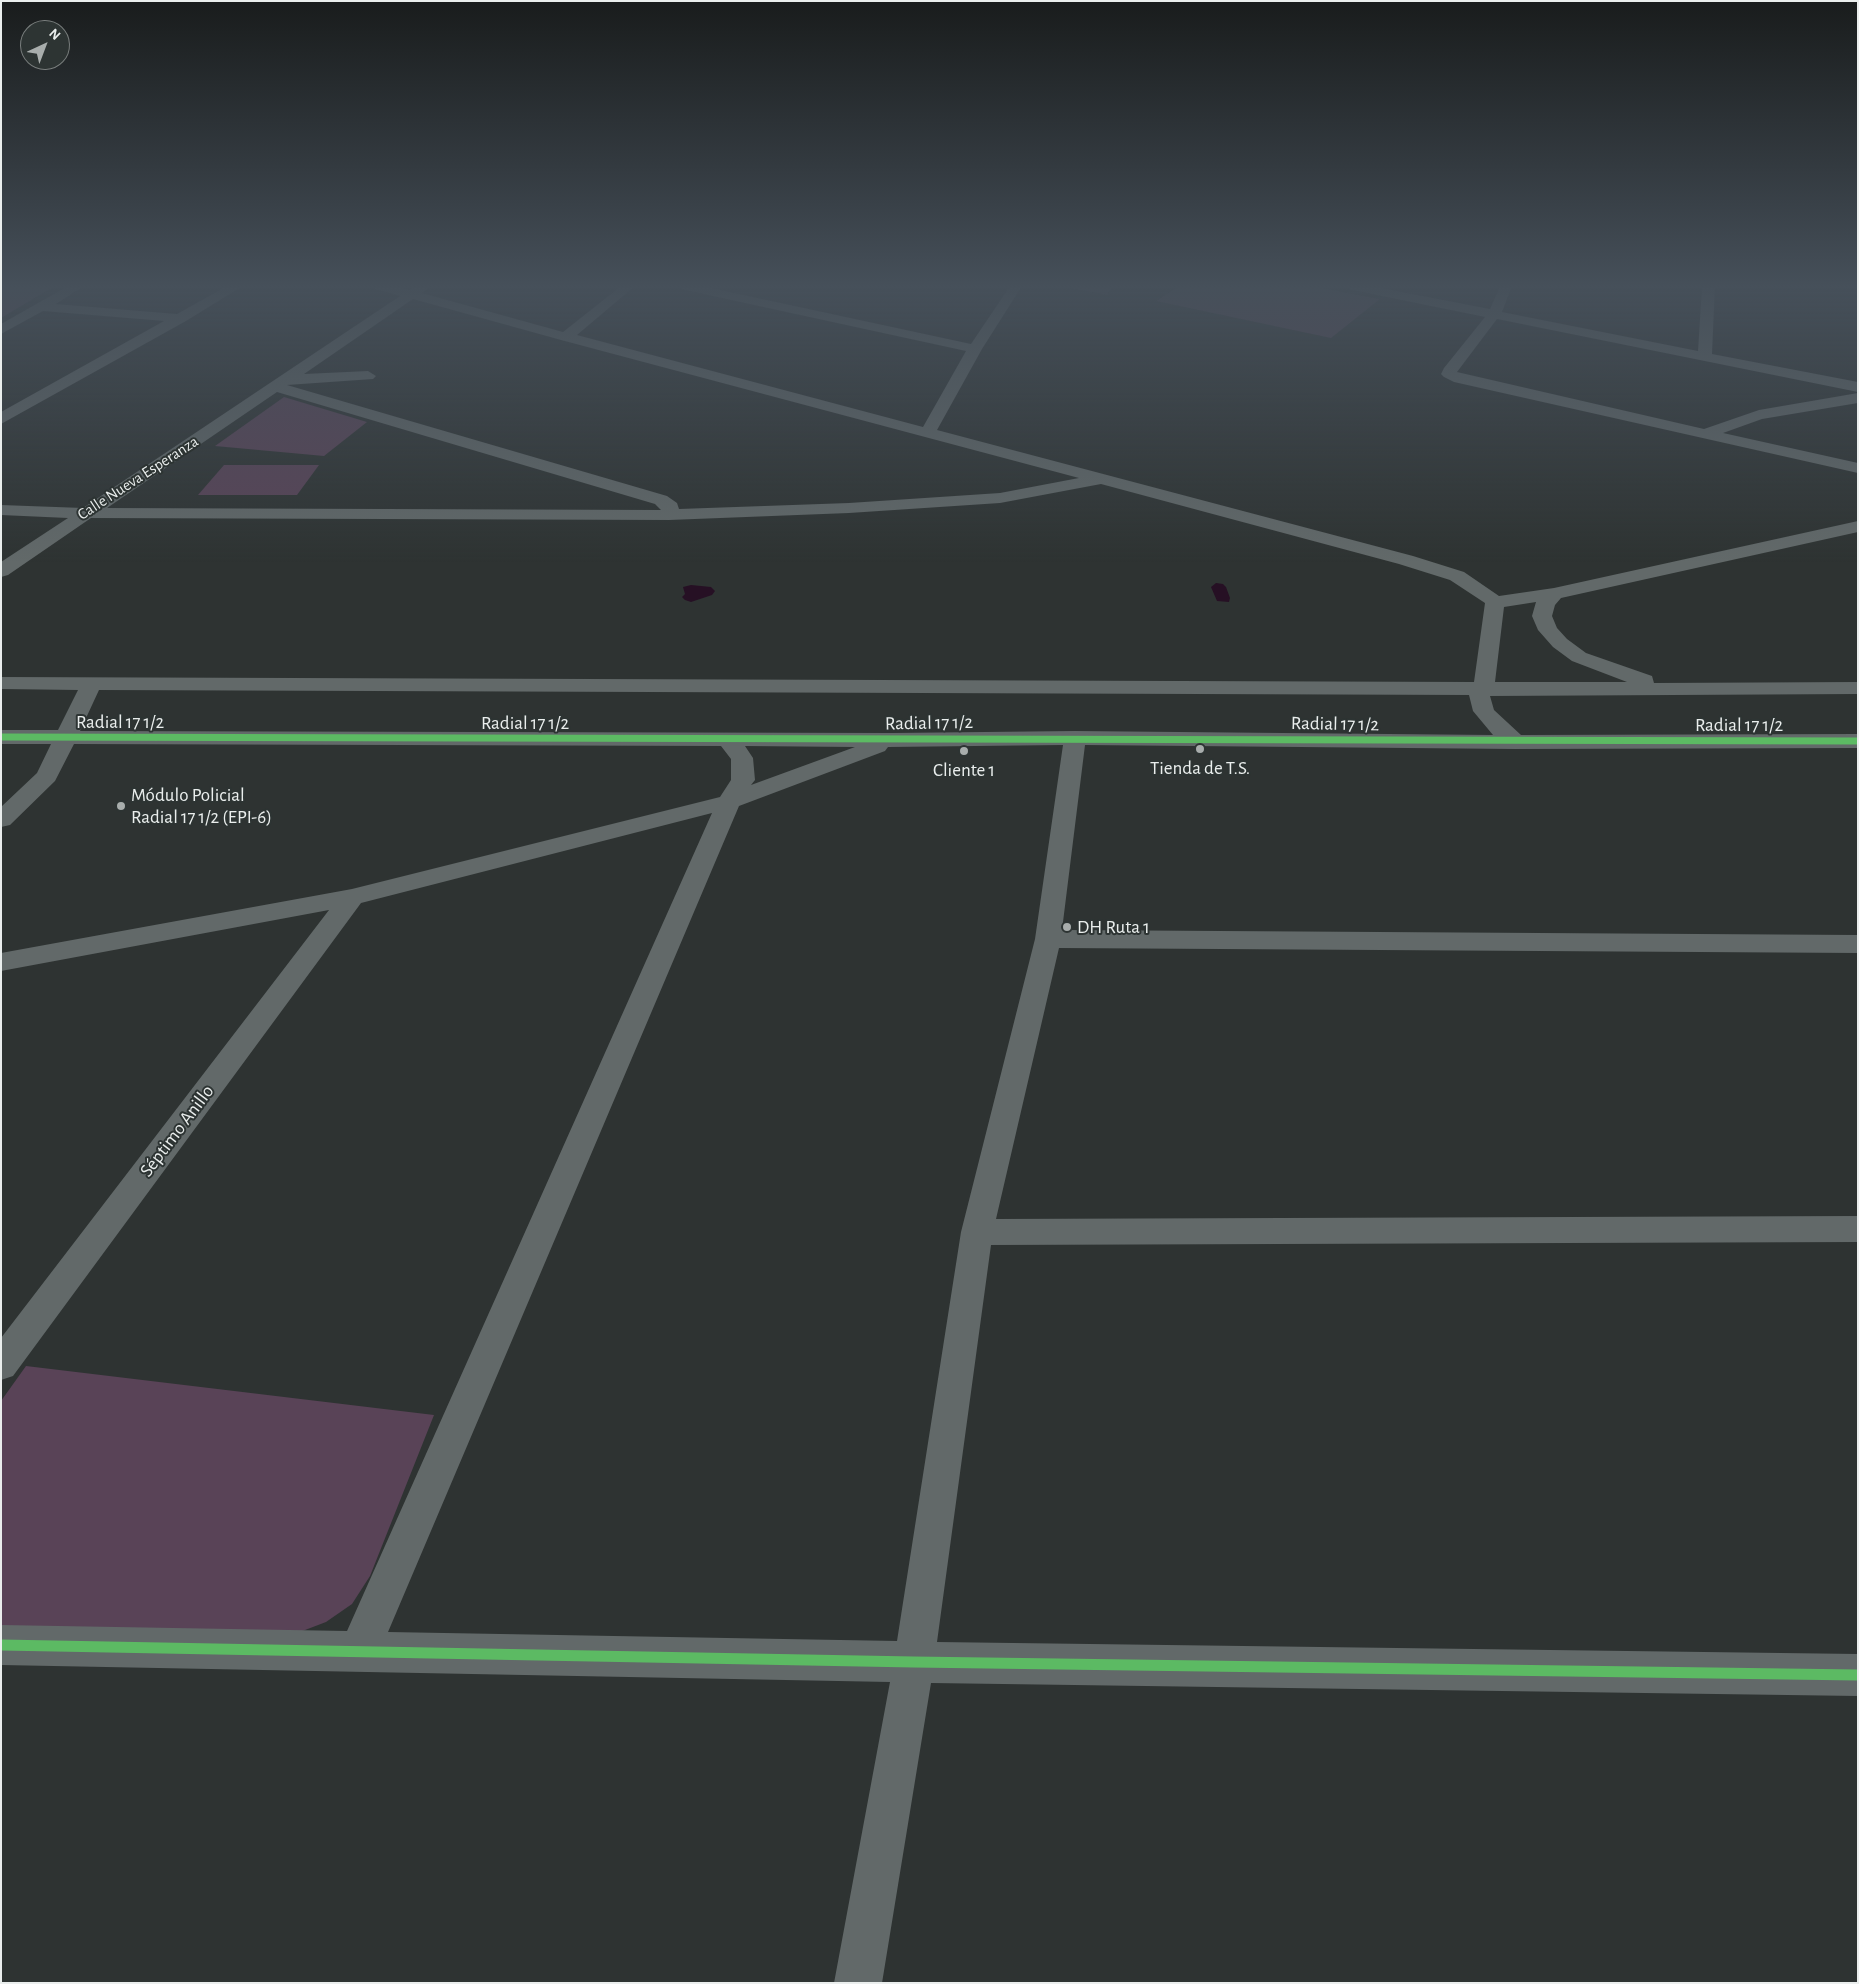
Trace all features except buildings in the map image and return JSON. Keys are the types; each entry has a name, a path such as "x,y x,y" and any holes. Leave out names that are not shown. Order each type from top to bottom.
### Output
{"street":[{"path":"1,419 73,379"},
{"name":"Calle Nueva Esperanza","path":"1,571 85,513 289,379"},
{"path":"283,383 337,379"},
{"path":"722,379 1414,562 1472,584 1495,602 1554,594 1855,532"},
{"path":"927,433 958,379"},
{"path":"1458,379 1858,468"},
{"path":"1816,379 1858,387"},
{"path":"283,383 661,500 672,507 669,515"},
{"path":"1705,434 1759,415 1858,398"},
{"path":"1,408 19,409"},
{"path":"1,510 85,513 669,515 849,508 1000,498 1104,479"},
{"path":"1554,594 1545,604 1542,616 1548,630 1560,644 1579,657 1604,668 1667,689"},
{"path":"1495,602 1484,688 1479,696 1484,711 1497,727 1515,742"},
{"name":"Radial 17 1/2","path":"1,683 1667,689 1858,688"},
{"path":"1,820 47,776 67,738 91,684"},
{"name":"Radial 17 1/2","path":"1,737 728,740 1075,738 1515,742 1858,741"},
{"path":"858,1983 914,1662 977,1232 1048,939 1075,738"},
{"path":"358,1653 729,802 743,780 742,758 728,740"},
{"path":"1,962 352,897 729,802 893,740"},
{"name":"Séptimo Anillo","path":"1,1365 352,897"},
{"path":"1048,939 1858,944"},
{"path":"977,1232 1858,1229"},
{"path":"1,1645 914,1662 1858,1675"}],"shaded area":[{"path":"284,397 367,422 324,456 215,446"},
{"path":"224,465 319,465 297,495 198,495"},
{"path":"1216,583 1223,584 1226,587 1230,598 1229,602 1217,601 1211,587"},
{"path":"691,585 711,587 715,591 712,595 691,602 682,597 685,594 683,587"},
{"path":"26,1366 434,1415 370,1576 352,1604 326,1622 292,1635 1,1630 1,1401"}],"cycle path":[{"path":"1,737 893,740 1075,738 1515,742 1858,741"},
{"path":"1,1645 914,1662 1858,1675"}],"place":[{"name":"Tienda de T.S.","path":"1200,749"},
{"name":"Cliente 1","path":"964,751"},
{"name":"Módulo Policial Radial 17 1/2 (EPI-6)","path":"121,806"},
{"name":"DH Ruta 1","path":"1067,927"}]}
